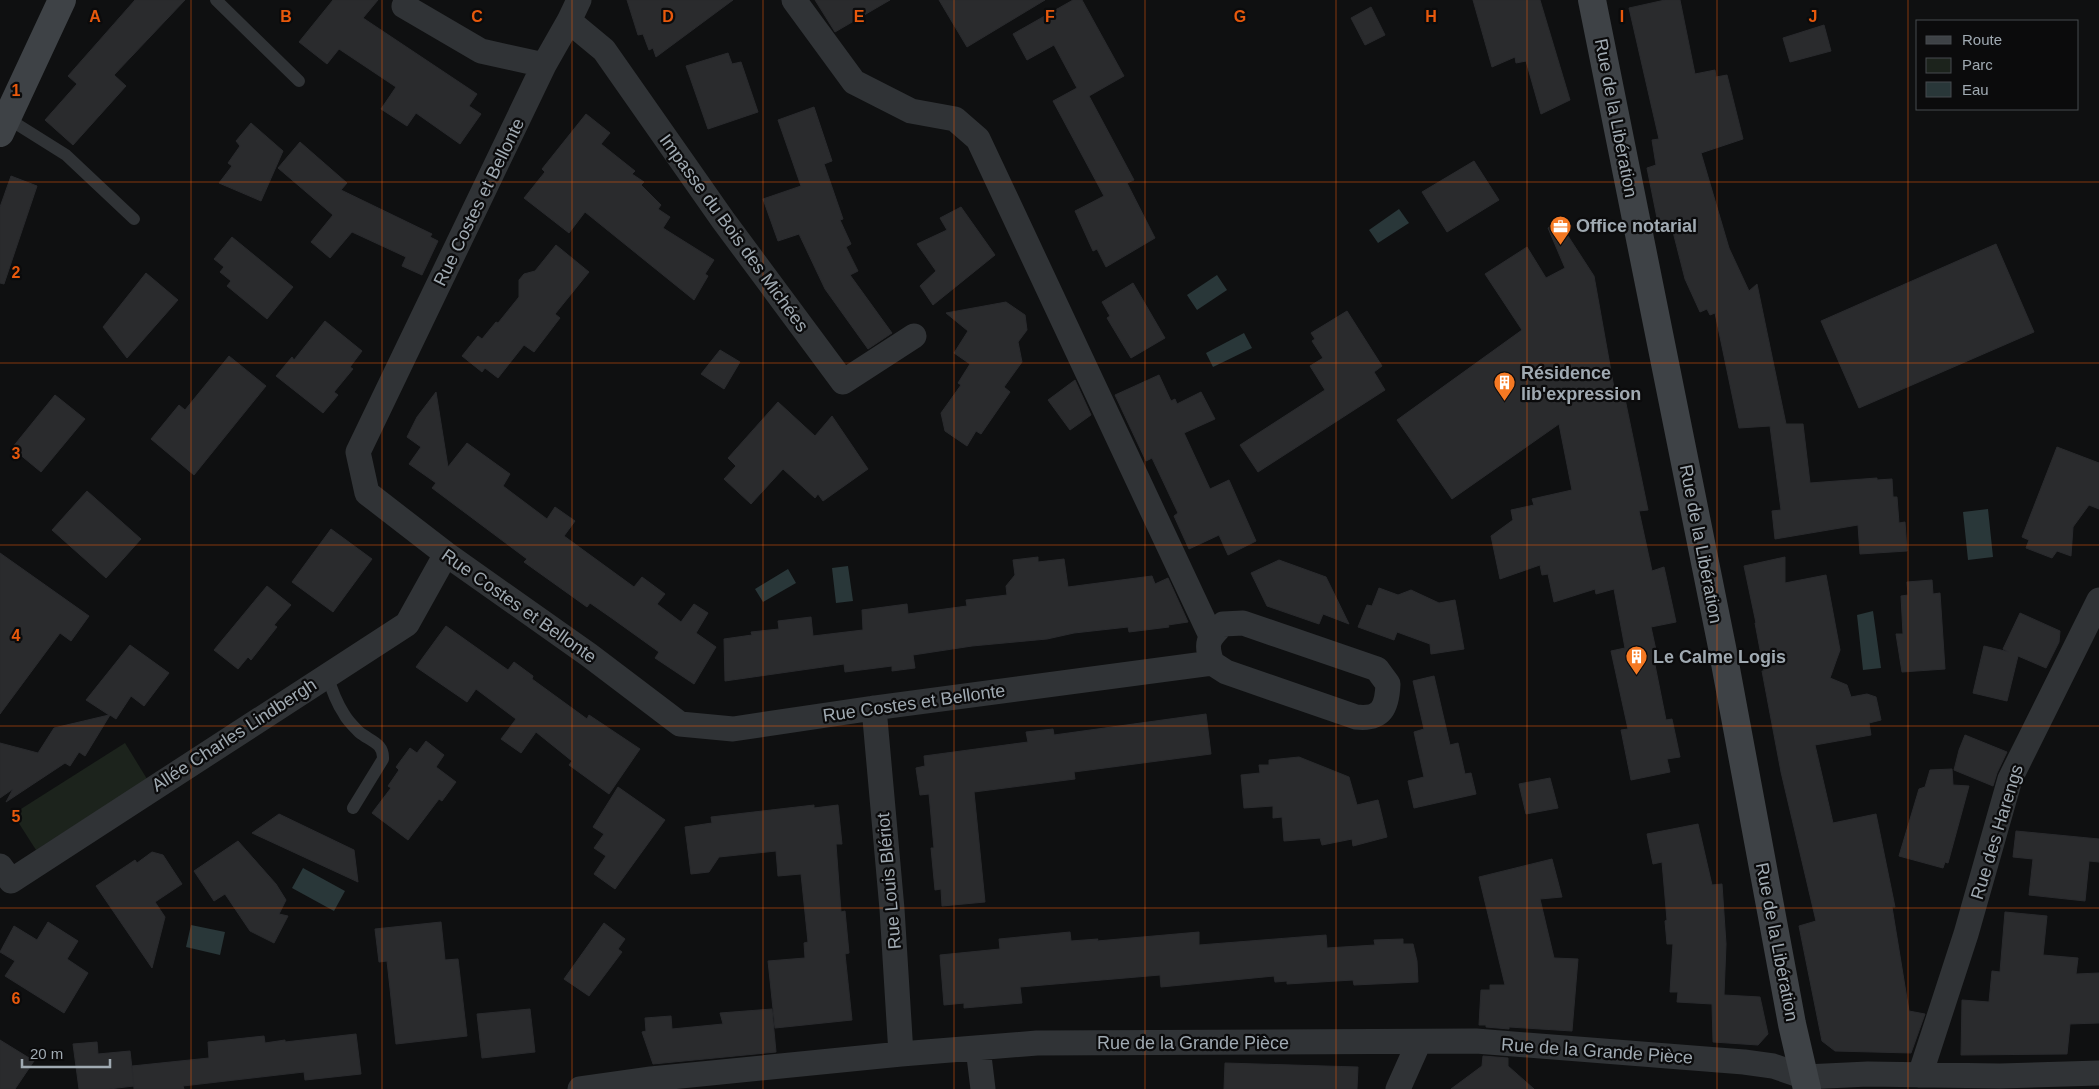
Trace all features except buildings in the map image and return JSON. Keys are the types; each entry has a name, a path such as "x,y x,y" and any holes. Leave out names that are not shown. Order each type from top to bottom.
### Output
{"street":[{"path":"4,126 62,0"},
{"path":"794,0 854,82 911,111 955,119 978,139 1211,636"},
{"name":"Rue de la Libération","path":"1592,0 1722,647 1792,1024 1806,1083"},
{"path":"404,6 481,51 544,66"},
{"name":"Rue Costes et Bellonte","path":"574,11 544,66 358,452 366,493 446,554 589,655 680,724 733,729 874,708 1212,663"},
{"name":"Impasse du Bois des Michées","path":"574,11 843,382 914,336"},
{"name":"Allée Charles Lindbergh","path":"0,866 10,881 327,674 407,624 446,554"},
{"name":"Rue des Harengs","path":"1920,1075 1966,934 2010,779 2099,600"},
{"path":"1243,623 1377,669 1388,684 1388,702 1379,713 1366,718 1356,717 1226,672 1212,663 1207,649 1211,636 1222,624 1243,623"},
{"name":"Rue Louis Blériot","path":"874,708 892,909 901,1054"},
{"path":"1398,1089 1419,1042"},
{"name":"Rue de la Grande Pièce","path":"580,1089 607,1088 651,1079 901,1054 1037,1043 1476,1042 1744,1062 1773,1066 1806,1083"},
{"path":"978,1048 982,1089"},
{"path":"1806,1083 1868,1074 2000,1076 2099,1073"}],"lane":[{"path":"216,0 299,81"},
{"path":"4,126 66,155 134,219"},
{"path":"327,674 333,694 344,716 359,732 377,743 384,751 383,759 353,808"}],"green space":[{"path":"125,743 147,779 36,850 13,814"}],"water":[{"path":"1399,209 1409,223 1378,243 1369,230"},
{"path":"1217,275 1227,290 1197,310 1187,295"},
{"path":"1244,333 1252,348 1213,367 1206,353"},
{"path":"1988,509 1993,557 1968,560 1963,512"},
{"path":"848,566 853,601 836,603 832,568"},
{"path":"788,569 796,583 763,602 755,589"},
{"path":"1873,611 1881,668 1863,670 1857,615"},
{"path":"303,868 345,891 334,911 292,888"},
{"path":"191,925 225,932 220,955 186,947"}],"place":[{"name":"Office notarial","path":"1560,245"},
{"name":"Résidence lib'expression","path":"1505,402"},
{"name":"Le Calme Logis","path":"1637,676"}]}
